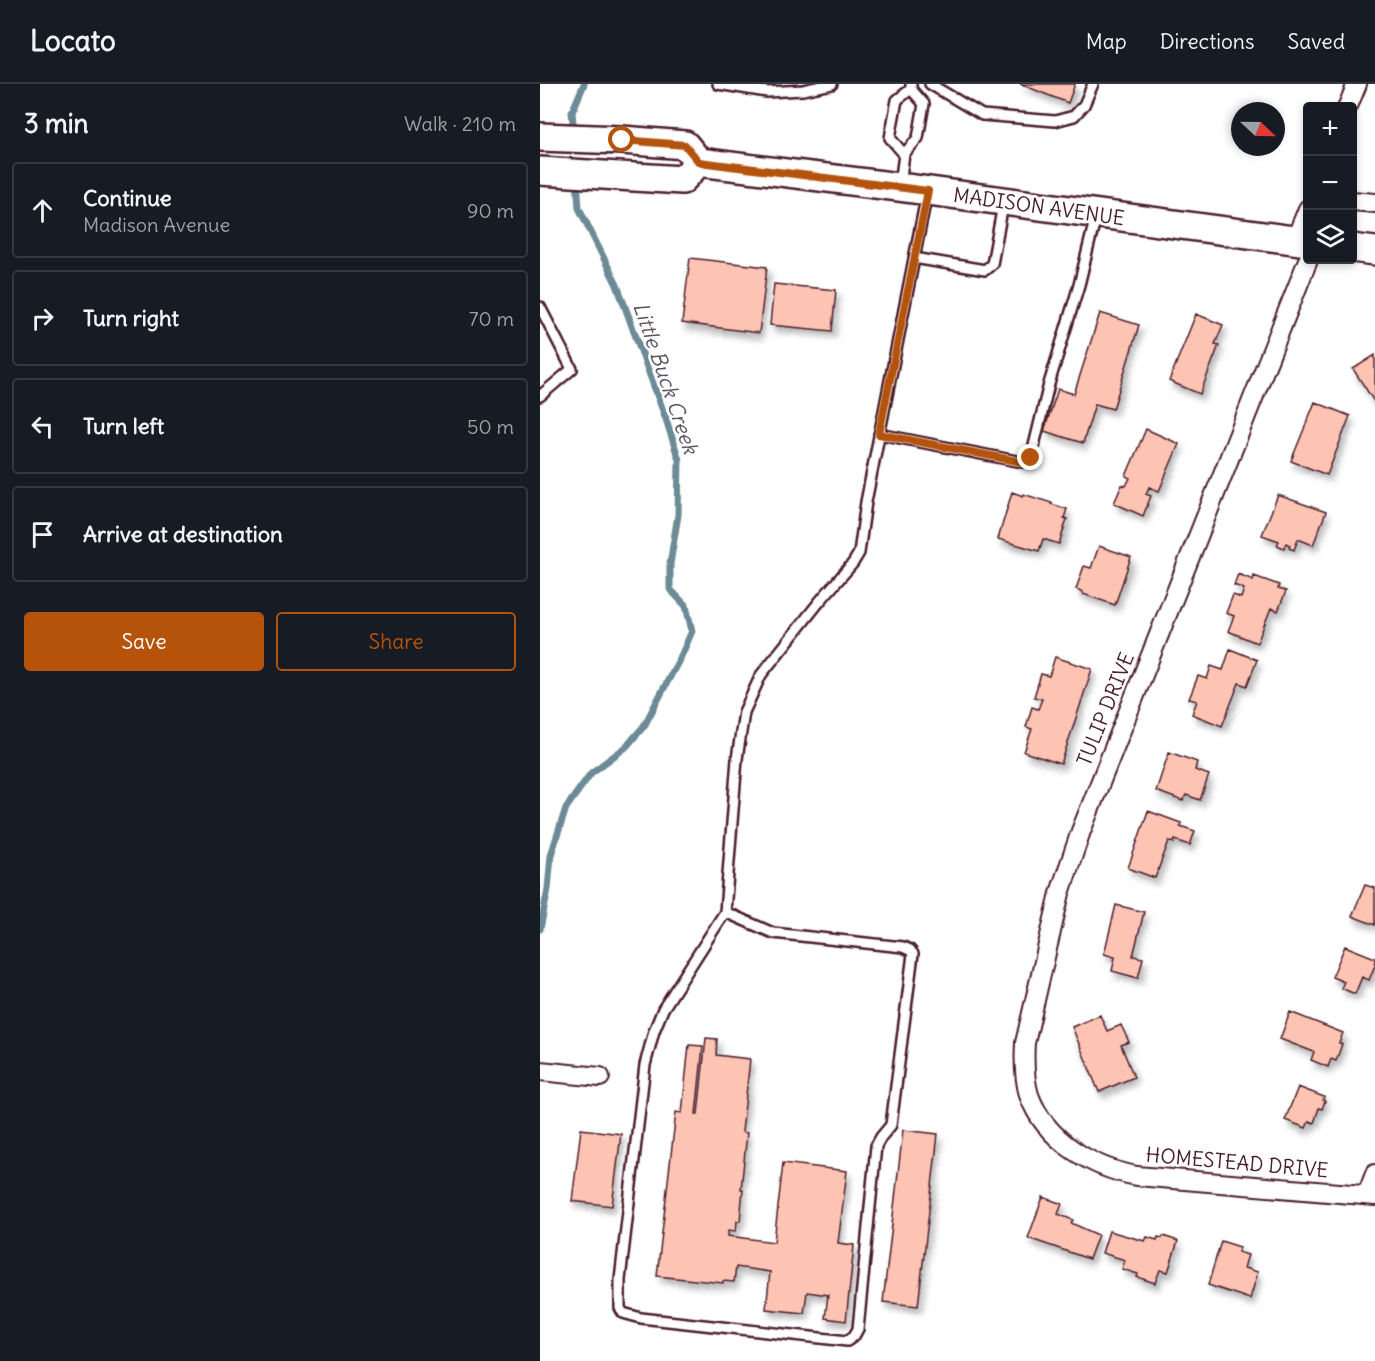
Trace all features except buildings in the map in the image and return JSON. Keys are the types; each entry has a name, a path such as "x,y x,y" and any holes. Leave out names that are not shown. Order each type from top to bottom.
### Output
{"main road":[{"path":"540,137 685,145 699,162 682,180 540,171"},
{"name":"MADISON AVENUE","path":"699,162 1097,213 1303,247"},
{"path":"1357,249 1375,251"}],"street":[{"path":"1350,102 1357,84"},
{"path":"1357,201 1375,203"},
{"name":"TULIP DRIVE","path":"1097,1164 1062,1142 1041,1119 1028,1092 1024,1063 1025,1043 1060,893 1081,831 1303,247"},
{"path":"544,1071 600,1077"},
{"name":"HOMESTEAD DRIVE","path":"1097,1164 1137,1176 1371,1196"},
{"path":"1371,1196 1375,1174"}],"lane":[{"path":"718,84 803,90 832,84"},
{"path":"930,84 982,115 1055,121 1074,116 1084,105 1093,84"},
{"path":"899,187 904,154 918,138 924,104 911,87 897,100 890,138 904,154"},
{"path":"725,912 773,933 903,947 913,954 891,1125 876,1146 858,1329 847,1341 640,1318 622,1313 620,1280 645,1065 654,1031 663,1009 725,912 737,759 744,712 762,675 859,554 866,502 928,191"},
{"path":"914,258 985,270 989,268 992,264 1004,201"},
{"path":"879,434 1022,462 1031,458 1049,384 1079,285 1097,213"},
{"path":"540,307 572,369 540,396"}],"waterway":[{"name":"Little Buck Creek","path":"574,134 572,112 584,84"},
{"name":"Little Buck Creek","path":"540,929 548,889 551,855 566,808 591,773 626,747 644,726 692,631 686,606 670,589 670,564 678,515 679,460 617,285 579,208 577,178"}],"route":[{"path":"622,140 685,145 699,162 928,191 879,434 1022,462 1031,458"}]}
